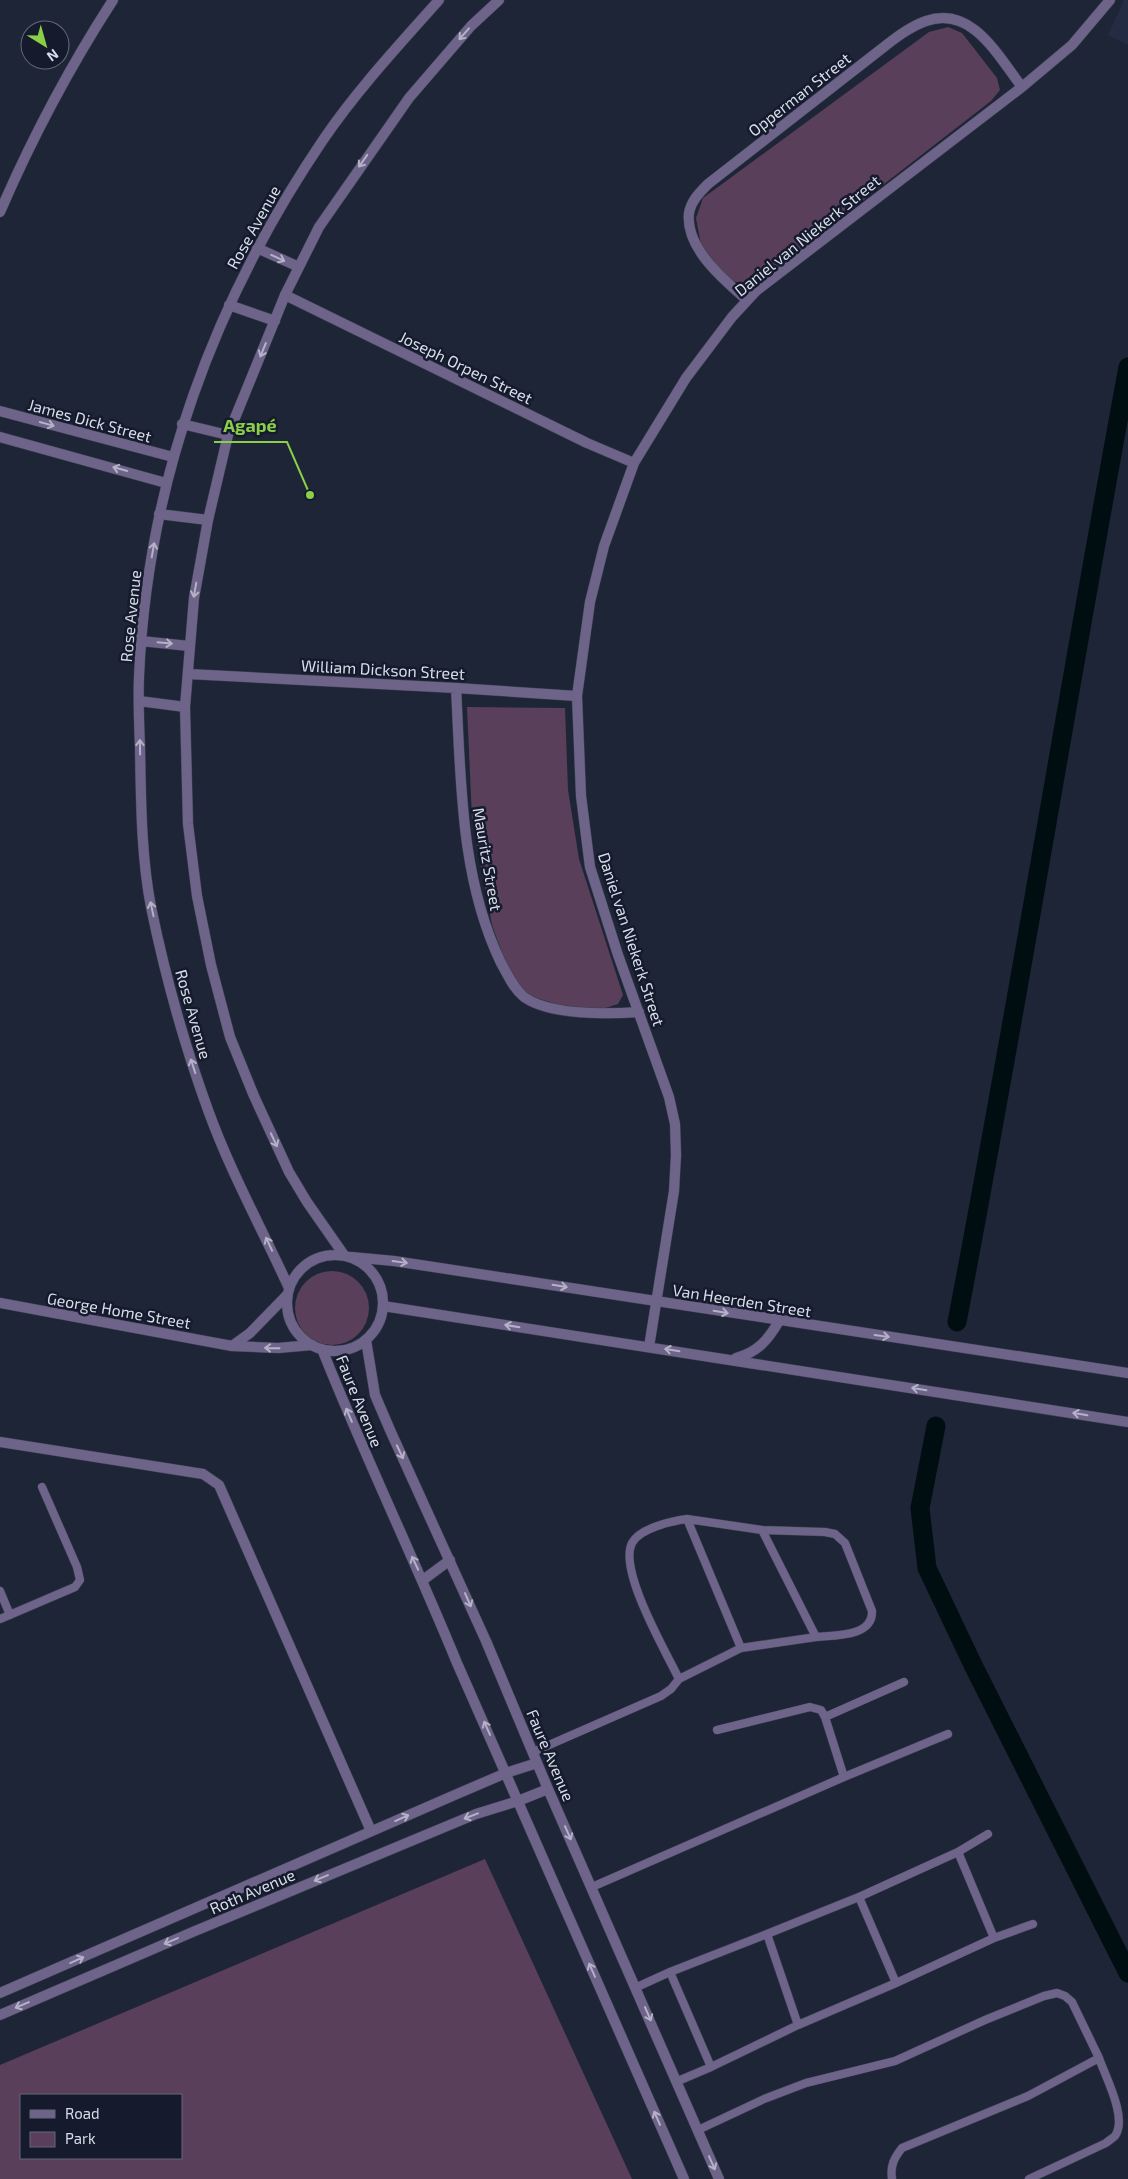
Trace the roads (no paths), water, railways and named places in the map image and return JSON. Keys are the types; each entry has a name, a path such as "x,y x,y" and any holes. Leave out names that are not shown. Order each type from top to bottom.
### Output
{"street":[{"path":"0,212 49,107 113,0"},
{"name":"Rose Avenue","path":"288,1292 209,1112 187,1046 150,904 142,823 139,701 141,641 149,576 166,483 182,424 229,305 257,248 324,138 391,54 439,0"},
{"name":"Rose Avenue","path":"347,1256 307,1202 289,1172 254,1096 230,1037 211,965 198,896 188,824 185,707 194,598 208,520 228,435 285,296 319,227 409,98 471,26 499,0"},
{"name":"Daniel van Niekerk Street","path":"648,1347 674,1191 675,1124 669,1097 618,955 590,867 581,796 577,696 592,592 604,546 634,463 686,378 747,300 756,291 1022,87 1072,45 1110,0"},
{"name":"Opperman Street","path":"747,300 717,272 701,253 690,228 689,212 695,198 708,184 872,56 909,29 927,21 951,18 965,22 980,32 1022,87"},
{"path":"257,248 299,267"},
{"name":"Joseph Orpen Street","path":"285,296 587,443 634,463"},
{"path":"229,305 275,321"},
{"name":"James Dick Street","path":"0,411 173,457"},
{"path":"182,424 228,435"},
{"path":"0,437 166,483"},
{"path":"159,514 208,520"},
{"path":"141,641 189,646"},
{"name":"William Dickson Street","path":"188,674 577,696"},
{"name":"Mauritz Street","path":"456,688 462,802 473,882 488,935 512,983 526,998 540,1005 576,1012 612,1014 639,1012"},
{"path":"139,701 185,707"},
{"path":"232,1346 250,1333 288,1292 296,1276 305,1266 316,1258 330,1255 347,1256 362,1262 376,1276 383,1294 383,1306 379,1323 366,1340 350,1349 341,1351 322,1349 303,1339 292,1324 288,1314 288,1292"},
{"name":"Van Heerden Street","path":"347,1256 394,1261 1128,1373"},
{"name":"George Home Street","path":"0,1303 232,1346 278,1348 312,1345"},
{"path":"383,1306 1128,1422"},
{"path":"731,1359 751,1354 767,1341 779,1321"},
{"name":"Faure Avenue","path":"366,1340 375,1395 450,1560 548,1789 637,1987 720,2179"},
{"name":"Faure Avenue","path":"322,1349 366,1456 423,1580 684,2179"},
{"path":"0,1442 203,1474 219,1484 371,1831"},
{"path":"423,1580 450,1560"},
{"name":"Roth Avenue","path":"0,1993 506,1773 537,1763"},
{"name":"Roth Avenue","path":"0,2015 195,1931 476,1814 548,1789"}],"lane":[{"path":"0,1619 75,1587 80,1580 77,1567 42,1487"},
{"path":"687,1520 741,1648"},
{"path":"533,1752 661,1696 671,1689 679,1679 741,1648 857,1632 864,1629 872,1617 872,1610 844,1544 835,1534 825,1532 762,1530 687,1520 659,1525 641,1534 632,1542 630,1550 632,1574 637,1593 679,1679"},
{"path":"762,1530 816,1638"},
{"path":"0,1591 10,1615"},
{"path":"825,1717 904,1682"},
{"path":"717,1730 810,1707 821,1710 825,1717 844,1777"},
{"path":"592,1887 844,1777 948,1734"},
{"path":"637,1987 670,1972 859,1897 958,1852 988,1834"},
{"path":"958,1852 994,1938"},
{"path":"859,1897 896,1983"},
{"path":"678,2081 798,2025 994,1938 1034,1924"},
{"path":"767,1934 798,2025"},
{"path":"670,1972 711,2067"},
{"path":"698,2130 764,2098 806,2083 895,2061 985,2020 1044,1996 1057,1993 1065,1996 1072,2002 1099,2058 1117,2104 1119,2122 1115,2136 1106,2143 1029,2179"},
{"path":"892,2179 890,2171 894,2158 902,2148 1028,2096 1099,2058"}],"waterway":[{"path":"957,1322 1128,367"},
{"path":"936,1426 920,1508 927,1568 974,1667 1128,1973"}],"place":[{"name":"Agapé","path":"310,495"}]}
